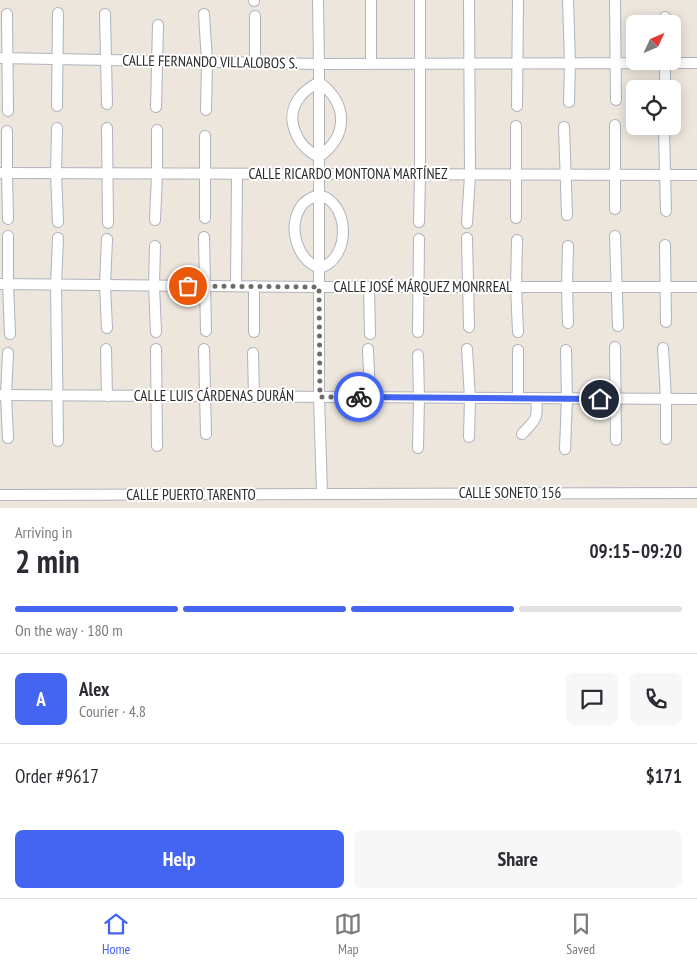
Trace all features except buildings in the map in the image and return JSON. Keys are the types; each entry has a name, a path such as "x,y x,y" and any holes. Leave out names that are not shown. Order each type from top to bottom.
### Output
{"street":[{"path":"318,0 322,494"},
{"path":"370,63 371,0"},
{"path":"419,222 420,0"},
{"path":"467,223 470,175 469,0"},
{"path":"517,106 518,0"},
{"path":"568,0 569,102"},
{"path":"615,0 616,100"},
{"path":"7,14 4,58 8,111"},
{"path":"57,106 58,14"},
{"path":"106,14 107,104"},
{"path":"204,14 207,62 206,110"},
{"path":"255,16 255,62"},
{"path":"156,107 158,25"},
{"name":"CALLE FERNANDO VILLALOBOS S.","path":"4,58 319,64 626,63"},
{"name":"CALLE FERNANDO VILLALOBOS S.","path":"681,62 697,62"},
{"path":"319,82 328,90 340,107 341,122 335,141 319,156"},
{"path":"319,82 300,96 295,105 293,122 296,136 301,143 319,156"},
{"path":"615,125 615,209"},
{"path":"516,126 516,218"},
{"path":"564,127 568,215"},
{"path":"57,128 58,222"},
{"path":"107,128 108,222"},
{"path":"155,220 156,130"},
{"path":"7,131 3,173 8,219"},
{"path":"664,135 666,211"},
{"path":"205,136 205,218"},
{"name":"CALLE RICARDO MONTONA MARTÍNEZ","path":"3,173 697,175"},
{"path":"236,286 238,174"},
{"path":"319,195 326,196 334,206 341,216 343,228 341,244 334,257 328,265 320,268 312,265 300,249 295,234 300,208 308,200 319,195"},
{"path":"8,236 4,284 10,334"},
{"path":"615,236 618,326"},
{"path":"204,237 206,332"},
{"path":"58,238 56,284 58,441"},
{"path":"467,238 469,327"},
{"path":"107,239 107,328"},
{"path":"418,239 418,332"},
{"path":"517,240 516,287 518,332"},
{"path":"665,245 666,322"},
{"path":"155,246 156,332"},
{"path":"568,246 568,323"},
{"name":"CALLE JOSÉ MÁRQUEZ MONRREAL","path":"4,284 319,287 697,287"},
{"path":"254,286 254,332"},
{"path":"370,287 370,334"},
{"path":"615,347 616,440"},
{"path":"368,348 370,397"},
{"path":"663,348 666,439"},
{"path":"106,349 107,396"},
{"path":"156,349 157,446"},
{"path":"204,349 206,434"},
{"path":"467,349 470,398 468,437"},
{"path":"518,350 518,398"},
{"path":"565,449 566,350"},
{"path":"8,353 3,395 8,438"},
{"path":"253,353 254,397"},
{"path":"418,355 420,398 418,448"},
{"name":"CALLE LUIS CÁRDENAS DURÁN","path":"3,395 697,399"},
{"path":"522,434 537,417 536,398"},
{"name":"CALLE SONETO 156","path":"322,494 697,493"},
{"name":"CALLE PUERTO TARENTO","path":"0,495 322,494"}],"way so far":[{"path":"188,286 319,287 320,397 359,397"}],"route":[{"path":"359,397 600,399"}]}
